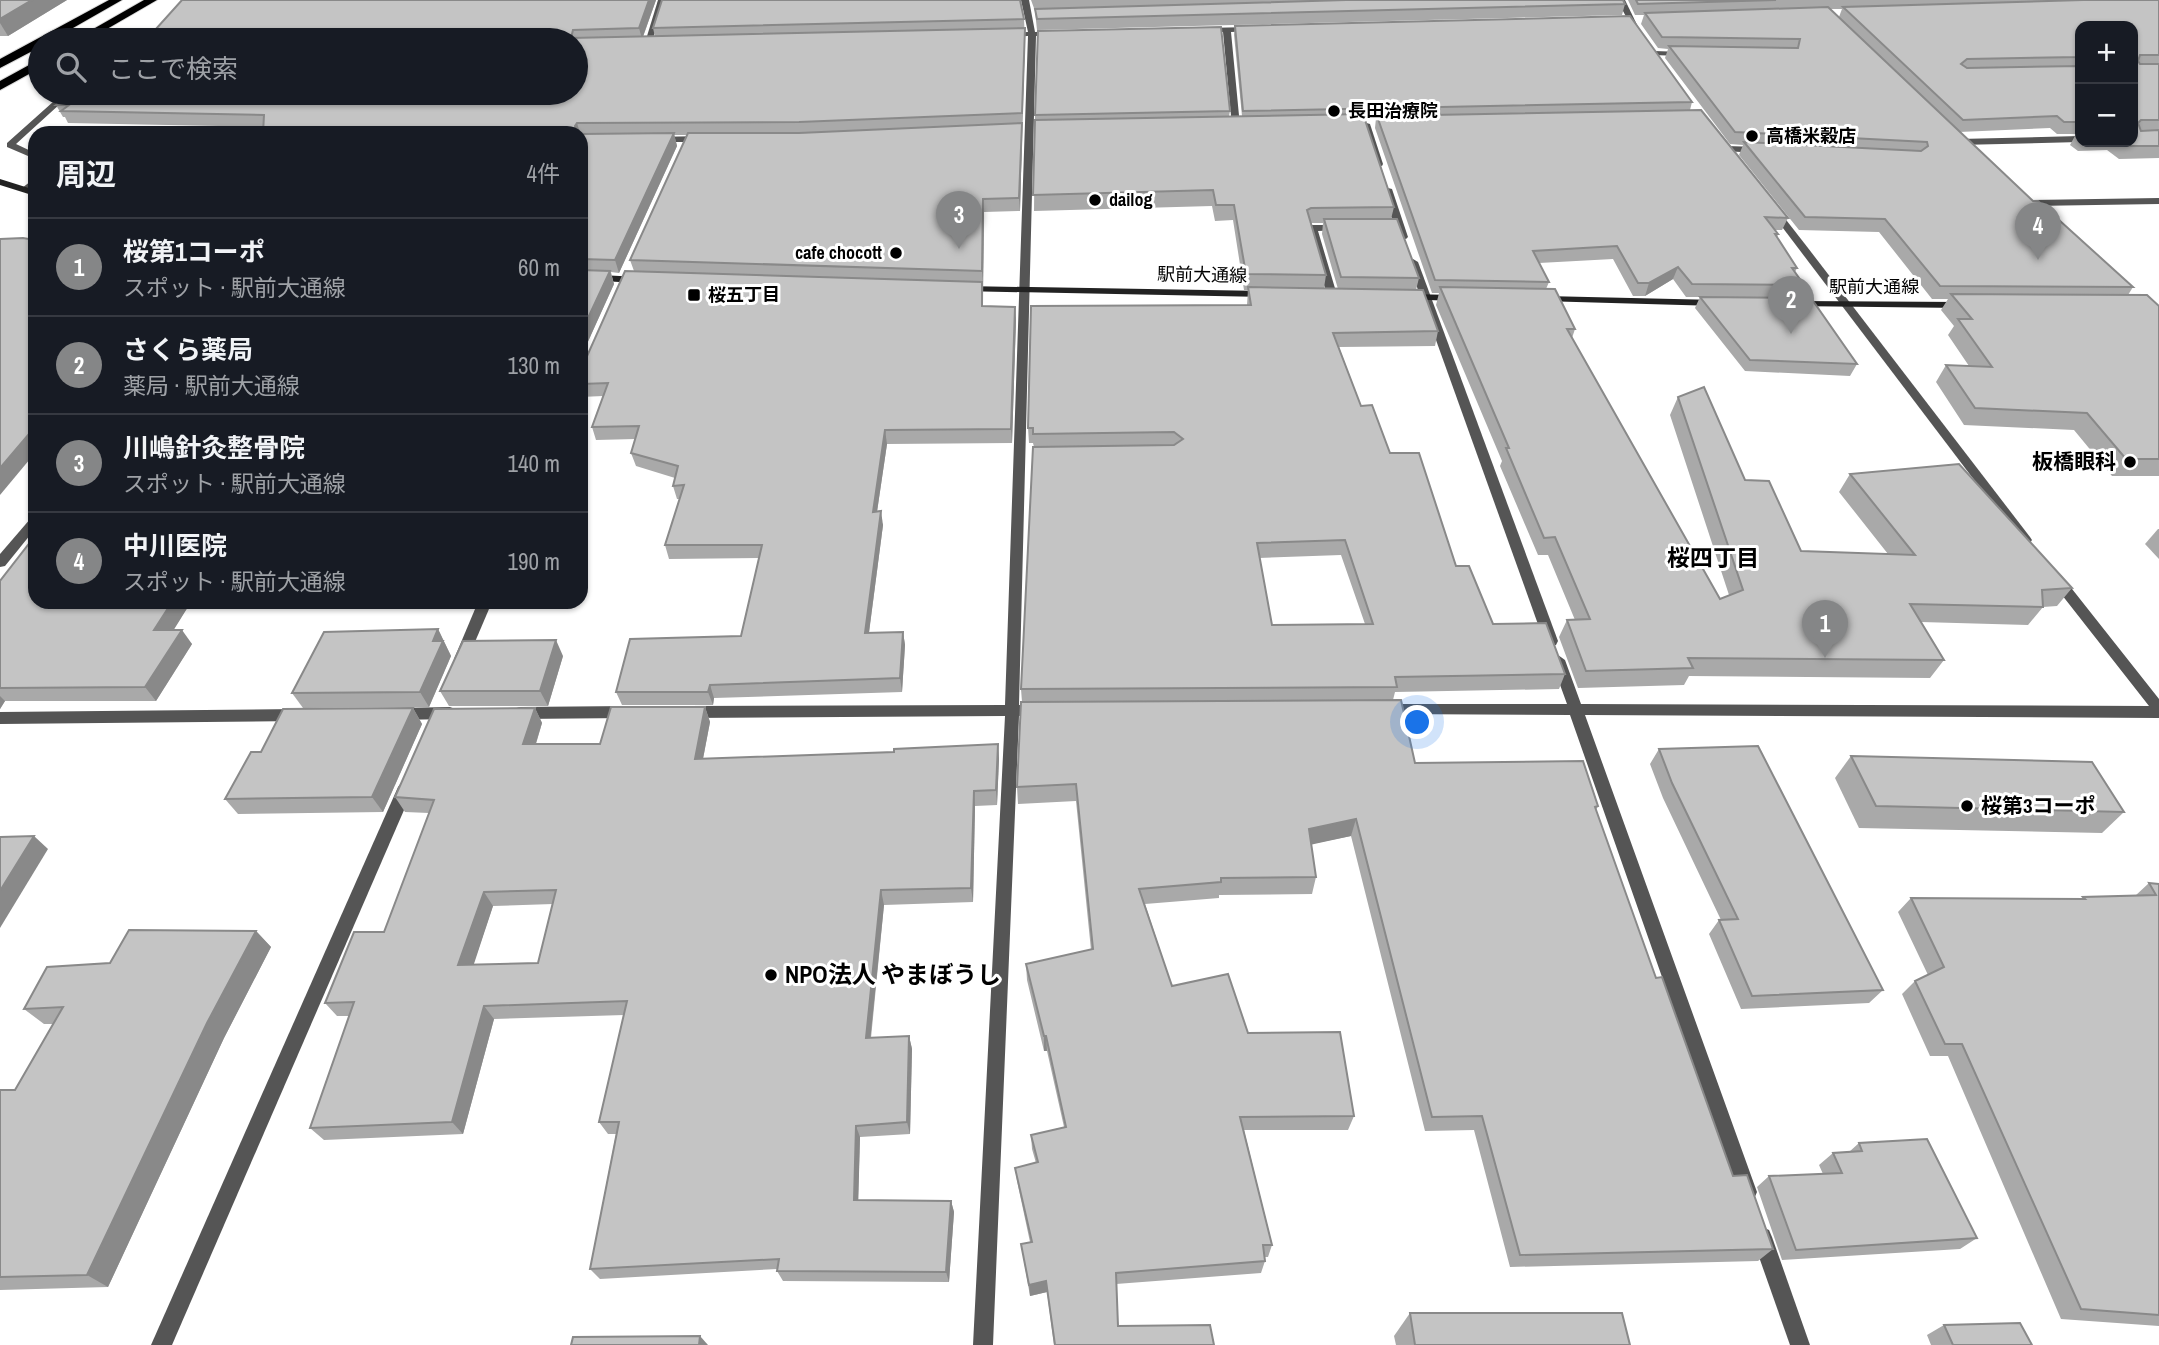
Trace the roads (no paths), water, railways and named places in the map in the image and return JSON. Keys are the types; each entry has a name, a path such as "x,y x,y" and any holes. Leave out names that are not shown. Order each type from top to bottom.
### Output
{"highway":[{"path":"66,28 117,0"},
{"path":"102,28 152,0"},
{"path":"0,64 28,49"},
{"path":"0,86 28,70"}],"street":[{"path":"647,44 662,0"},
{"path":"983,1345 1025,455 1023,290 1032,34 1025,0"},
{"path":"1621,0 1625,20 1663,66"},
{"path":"1030,16 1043,15"},
{"path":"1625,20 1644,20"},
{"path":"1199,30 1268,29"},
{"path":"1227,30 1236,126"},
{"path":"991,35 1073,33"},
{"path":"635,44 660,44"},
{"path":"1648,45 1695,54"},
{"path":"31,126 55,105"},
{"path":"1353,124 1379,124"},
{"path":"1366,124 1400,228 1576,708 1800,1345"},
{"path":"1222,126 1249,126"},
{"path":"28,129 10,145 28,153"},
{"path":"1016,131 1043,130"},
{"path":"1950,133 1969,150"},
{"path":"682,151 687,139"},
{"path":"647,140 712,139"},
{"path":"1718,139 1735,160"},
{"path":"1959,142 2075,139"},
{"path":"1726,149 1766,151"},
{"path":"0,183 28,190"},
{"path":"2018,195 2038,213"},
{"path":"1763,196 1850,305 1945,437 2159,711"},
{"path":"2028,203 2159,201"},
{"path":"1332,295 1312,228 1349,228"},
{"path":"1387,228 1400,228"},
{"path":"588,277 650,281"},
{"name":"駅前大通線","path":"954,289 1279,294"},
{"path":"1319,295 1346,295"},
{"path":"1399,297 1467,298"},
{"path":"1536,299 1729,303"},
{"name":"駅前大通線","path":"1784,304 1975,305"},
{"path":"0,563 28,529"},
{"path":"454,676 482,609"},
{"path":"1376,709 2159,711"},
{"path":"674,712 1054,710"},
{"path":"508,713 647,712"},
{"path":"384,714 466,713"},
{"path":"0,718 317,715"},
{"path":"161,1345 410,776"}],"waterway":[{"path":"164,28 170,26"}],"place":[{"name":"長田治療院","path":"1334,111"},
{"name":"高橋米穀店","path":"1752,136"},
{"name":"dailog","path":"1095,200"},
{"name":"川嶋針灸整骨院","path":"959,249"},
{"name":"cafe chocott","path":"896,253"},
{"name":"中川医院","path":"2038,260"},
{"name":"桜五丁目","path":"694,295"},
{"name":"さくら薬局","path":"1791,334"},
{"name":"板橋眼科","path":"2130,462"},
{"name":"桜第1コーポ","path":"1825,658"},
{"name":"桜第3コーポ","path":"1967,806"},
{"name":"NPO法人 やまぼうし","path":"771,975"}],"district":[{"name":"桜四丁目","path":"1713,558"}]}
